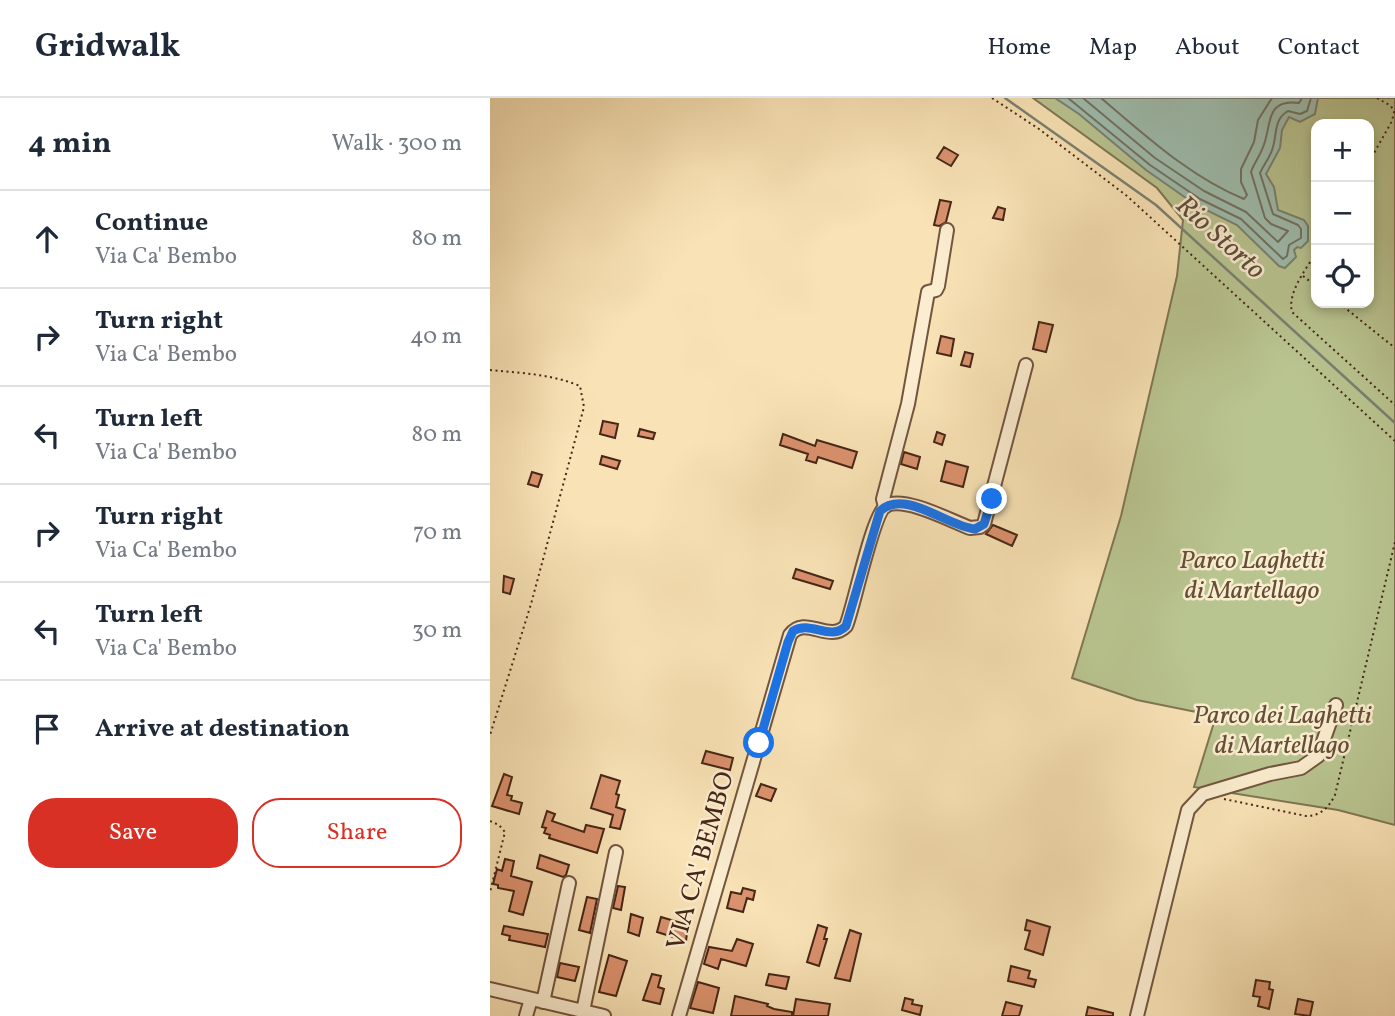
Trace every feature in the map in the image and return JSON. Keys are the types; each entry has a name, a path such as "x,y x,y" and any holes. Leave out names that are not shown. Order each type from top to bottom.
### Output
{"street":[{"name":"VIA CA' BEMBO","path":"679,1016 790,635 803,626 834,633 846,626 873,531 880,511 885,507 883,499 908,404 928,292 936,290 938,286 947,230"},
{"path":"885,507 905,504 970,528 984,524 1026,365"},
{"path":"1137,1016 1188,810 1203,794 1270,774 1301,768 1318,756 1336,705"},
{"path":"583,1011 616,852"},
{"path":"526,1016 537,1000 569,883"},
{"path":"490,989 604,1016"}],"path":[{"path":"992,98 1039,129 1127,196 1395,441"},
{"path":"1374,153 1394,113 1391,106 1377,98"},
{"path":"1311,261 1292,300 1292,312 1395,405"},
{"path":"1302,275 1311,282"},
{"path":"1345,308 1395,348"},
{"path":"490,370 537,374 568,381 580,386 584,407 531,604 490,736"},
{"path":"490,821 505,832 490,892"}],"green space":[{"name":"Parco Laghetti di Martellago","path":"1033,98 1395,98 1395,825 1338,810 1194,787 1216,716 1137,700 1072,678 1121,516 1177,276 1183,220 1157,188"}],"water":[{"path":"1055,98 1318,98 1315,114 1300,122 1289,117 1282,130 1280,148 1266,174 1274,187 1278,210 1304,220 1308,226 1308,241 1301,248 1294,250 1296,257 1285,268 1279,266 1237,225 1196,205 1146,170 1079,114"}],"building":[{"path":"944,147 958,155 951,166 937,158"},
{"path":"940,200 951,202 946,222 939,226 934,225"},
{"path":"998,207 1005,209 1003,220 993,218"},
{"path":"1039,322 1053,325 1046,352 1033,349"},
{"path":"941,336 954,339 951,356 937,353"},
{"path":"965,352 973,354 970,367 961,365"},
{"path":"603,421 618,424 615,438 600,434"},
{"path":"640,429 655,433 653,439 638,436"},
{"path":"937,432 945,435 942,445 934,442"},
{"path":"783,434 815,446 817,440 857,452 852,468 818,457 816,463 806,460 808,454 780,445"},
{"path":"904,452 920,457 917,469 901,464"},
{"path":"602,456 620,461 617,469 600,464"},
{"path":"946,461 968,467 963,487 941,481"},
{"path":"532,472 542,475 538,487 528,484"},
{"path":"993,525 1017,535 1012,546 986,534"},
{"path":"796,569 833,581 830,589 793,578"},
{"path":"504,576 514,579 510,594 503,592"},
{"path":"706,751 733,758 730,770 702,763"},
{"path":"504,774 512,777 507,795 512,796 511,800 522,803 519,814 492,806"},
{"path":"601,775 620,781 616,807 625,810 620,829 610,827 613,815 591,808"},
{"path":"761,784 776,789 771,801 756,796"},
{"path":"547,811 555,814 552,821 584,832 586,825 604,829 597,853 549,838 550,835 544,833 546,828 542,827"},
{"path":"540,855 569,865 566,875 563,877 537,868"},
{"path":"505,859 514,861 511,876 532,882 523,915 509,911 514,891 498,888 498,885 493,884 497,869 502,871"},
{"path":"618,886 625,887 621,910 613,908"},
{"path":"743,888 755,891 753,900 747,898 743,912 727,908 731,892 741,894"},
{"path":"587,897 597,899 590,933 579,930"},
{"path":"631,914 643,918 639,936 628,932"},
{"path":"661,917 688,925 686,941 657,932"},
{"path":"1027,920 1050,927 1043,955 1025,949 1030,931 1025,930"},
{"path":"818,925 827,928 824,939 827,939 819,966 807,962"},
{"path":"504,926 548,934 545,947 509,940 510,936 502,934"},
{"path":"850,930 861,934 850,981 835,978"},
{"path":"737,939 753,944 746,966 721,959 718,969 704,964 709,947 732,951"},
{"path":"609,955 627,961 616,996 599,992"},
{"path":"560,963 579,967 575,981 557,977"},
{"path":"1011,966 1030,971 1028,978 1036,980 1034,987 1008,981"},
{"path":"652,974 661,976 658,987 664,989 660,1004 643,1000"},
{"path":"769,974 789,977 786,989 766,985"},
{"path":"1256,980 1270,982 1269,989 1273,990 1269,1009 1258,1006 1260,997 1253,996"},
{"path":"698,982 719,988 713,1013 690,1008"},
{"path":"735,996 792,1012 792,1016 731,1016"},
{"path":"905,998 913,1000 912,1004 922,1006 920,1015 902,1010"},
{"path":"796,999 830,1004 828,1016 793,1016"},
{"path":"1298,999 1313,1002 1310,1016 1295,1014"},
{"path":"1006,1002 1022,1006 1019,1016 1002,1016"},
{"path":"1088,1007 1113,1013 1113,1016 1086,1016"}],"waterway":[{"name":"Rio Storto","path":"1005,98 1156,205 1395,423"}],"route":[{"path":"759,743 790,635 803,626 828,633 839,632 846,626 880,511 887,505 905,504 975,529 984,524 992,499"}],"park label":[{"name":"Parco dei Laghetti di Martellago","path":"1282,731"}]}
